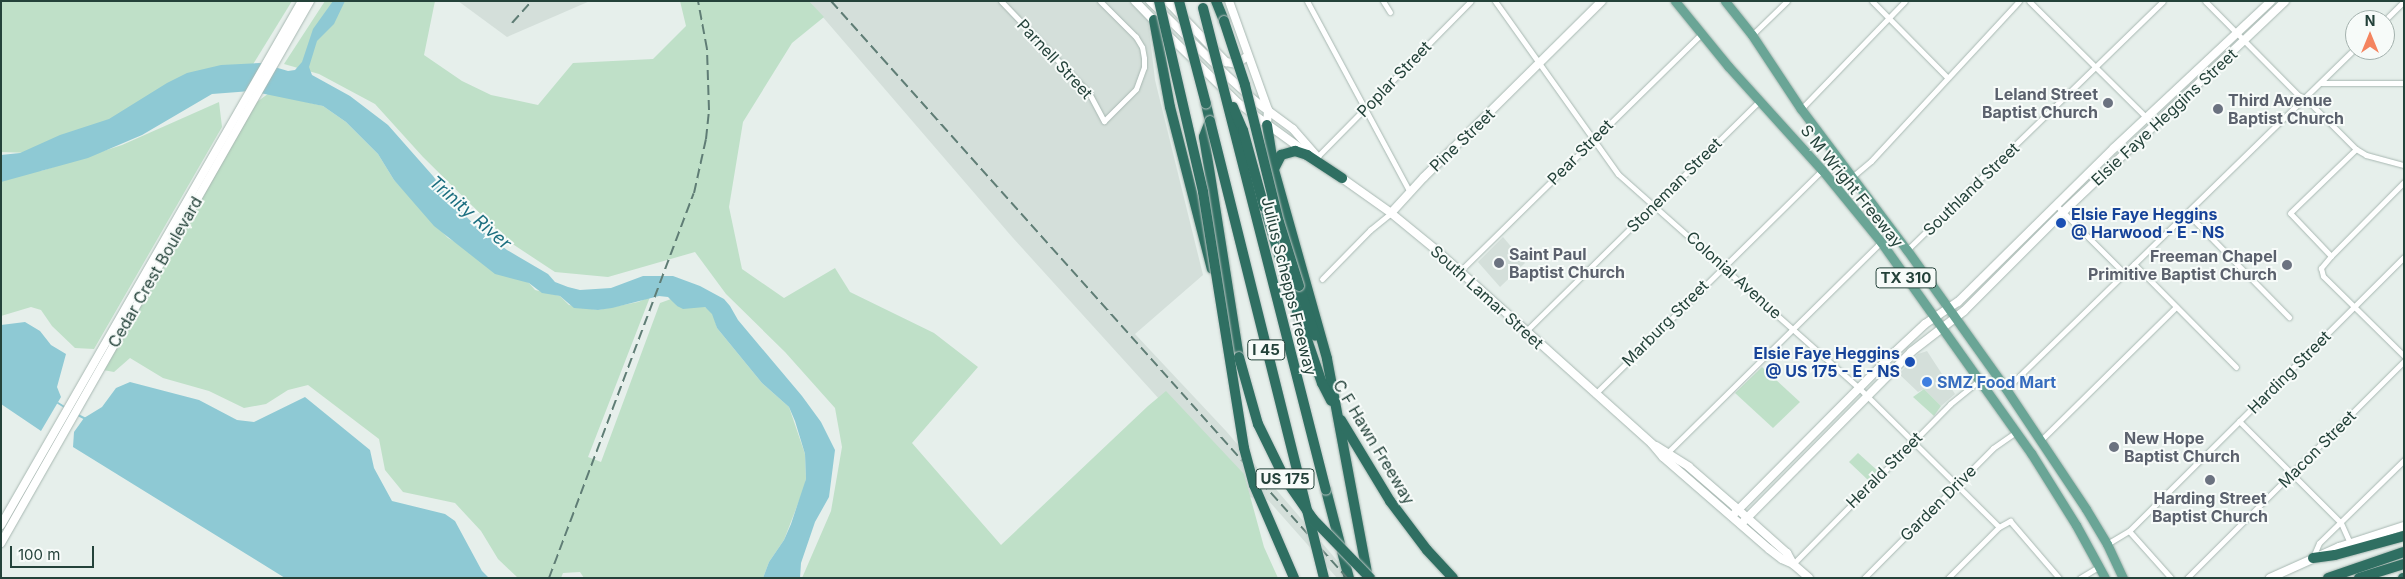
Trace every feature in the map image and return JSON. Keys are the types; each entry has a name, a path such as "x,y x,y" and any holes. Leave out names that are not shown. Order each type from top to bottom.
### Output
{"highway":[{"path":"1159,1 1198,166 1244,448 1254,485 1294,578"},
{"name":"I 45","path":"1179,1 1324,578"},
{"path":"1216,1 1245,85 1278,222 1333,396"},
{"name":"Julius Schepps Freeway","path":"1202,4 1348,578"},
{"path":"1154,20 1176,133 1223,314"},
{"name":"C F Hawn Freeway","path":"1220,79 1243,130 1270,226 1322,383 1359,453 1410,529 1453,578"},
{"name":"US 175","path":"1210,121 1204,138 1239,357 1258,424 1278,466 1301,504 1319,526 1369,578"},
{"path":"1267,124 1274,170 1327,359 1369,578"},
{"path":"1274,170 1281,155 1295,151 1307,156 1342,178"},
{"path":"2312,558 2335,555 2404,536"},
{"path":"2328,578 2404,552"},
{"path":"2359,578 2404,564"}],"main road":[{"name":"Cedar Crest Boulevard","path":"1,543 18,503 302,1"},
{"name":"Cedar Crest Boulevard","path":"1,525 18,503 310,1"},
{"name":"South Lamar Street","path":"1135,1 1238,103 1297,147 1317,157"},
{"name":"South Lamar Street","path":"1150,1 1255,101 1302,138 1317,157 1342,178 1391,213 1460,271 1652,444 1739,510 1787,553 1792,564"},
{"path":"1150,1 1154,20"},
{"path":"1167,1 1226,62 1236,64 1248,56"},
{"path":"1229,1 1268,110 1267,124"},
{"name":"Pine Street","path":"1391,213 1602,1"},
{"name":"S M Wright Freeway","path":"1675,1 1759,101 1822,170 1880,242 2016,432 2060,498 2100,566 2105,578"},
{"name":"S M Wright Freeway","path":"1725,1 1752,35 1801,108 1907,250 2006,389 2107,544 2123,578"},
{"name":"Elsie Faye Heggins Street","path":"1732,516 1859,388 1934,318 1982,279 2147,117 2271,1"},
{"name":"Elsie Faye Heggins Street","path":"1741,524 1866,395 1911,352 1964,311 2154,124 2244,42 2285,1"},
{"path":"1238,103 1255,101 1259,98 1261,91"},
{"path":"1797,449 1805,457"},
{"name":"South Lamar Street","path":"1666,455 1741,524 1782,559 1792,564 1809,578"},
{"path":"2270,578 2350,543 2404,526"}],"street":[{"name":"Parnell Street","path":"1001,1 1089,93 1104,121 1136,89 1144,68 1144,58 1142,47 1136,37 1100,1"},
{"path":"1307,1 1410,192"},
{"path":"1383,1 1390,12"},
{"name":"Poplar Street","path":"1317,157 1471,1"},
{"name":"Colonial Avenue","path":"1495,1 1618,174 1724,265 1859,388 1999,527"},
{"path":"1752,35 1787,1"},
{"path":"1872,1 1947,77"},
{"path":"1801,108 1905,1"},
{"path":"1852,177 1872,161 1947,77 2019,1"},
{"path":"2029,1 2154,124"},
{"name":"Southland Street","path":"1907,250 2163,1"},
{"path":"2205,1 2298,96 2305,98 2356,149 2366,155 2404,165"},
{"name":"Pear Street","path":"1460,271 1701,34"},
{"path":"2006,389 2345,59"},
{"path":"2320,83 2404,83"},
{"name":"Stoneman Street","path":"1526,332 1759,101"},
{"path":"2331,256 2290,213 2356,149"},
{"name":"Marburg Street","path":"1596,394 1724,265 1822,170"},
{"path":"2404,182 2322,264 2321,272 2404,356"},
{"path":"2056,205 2124,274"},
{"name":"Pine Street","path":"1322,279 1370,230 1391,213"},
{"path":"2187,213 2289,317"},
{"path":"1666,455 1880,242"},
{"name":"Harding Street","path":"2107,544 2129,531 2404,258"},
{"path":"2134,264 2236,367"},
{"path":"2040,442 2176,307"},
{"name":"Macon Street","path":"2187,578 2404,361"},
{"name":"Herald Street","path":"1792,564 1950,404 1980,380"},
{"path":"2239,421 2341,523 2350,543"},
{"name":"Garden Drive","path":"1864,578 1993,448 2016,432"},
{"path":"2312,558 2319,543 2404,460"},
{"path":"1948,578 2005,522 2014,523 2059,578"},
{"path":"2129,531 2171,578"},
{"path":"2080,578 2100,566"}],"shaded area":[{"path":"458,1 590,1 507,37"},
{"path":"809,1 1129,1 1148,20 1155,80 1203,275 1135,334 1226,431 1352,578 1337,578 1268,500 1248,497 1013,238"},
{"path":"1503,237 1525,263 1500,287 1478,262"},
{"path":"1927,351 1955,394 1941,406 1924,389 1918,392 1899,374 1918,354"}],"green space":[{"path":"1,1 292,1 252,66 31,153 1,152"},
{"path":"325,1 435,1 424,55 462,81 491,95 538,105 573,63 653,59 686,26 680,1 809,1 824,17 792,43 743,122 729,207 742,269 784,298 835,268 850,292 934,333 978,367 912,443 1001,545 1166,391 1244,474 1264,547 1278,578 802,578 831,511 842,447 835,408 785,352 726,294 695,252 608,277 555,272 508,241 423,157 375,104 319,74 284,64"},
{"path":"269,93 323,106 346,122 378,154 394,180 448,238 529,283 535,290 560,296 569,305 598,310 638,302 650,297 588,457 601,462 660,303 671,299 677,306 705,307 713,314 717,328 762,383 789,407 805,454 806,479 804,488 784,540 769,562 763,578 584,578 580,572 563,573 561,578 518,578 498,559 481,531 455,503 403,492 385,470 379,439 308,385 288,390 266,404 244,408 209,391 163,378 130,358 114,372 103,370 257,102"},
{"path":"219,102 222,127 94,349 75,348 52,326 41,310 31,307 1,316 1,171 41,171 122,145"},
{"path":"1762,367 1800,402 1773,428 1735,393"},
{"path":"1924,389 1941,406 1934,416 1913,397"},
{"path":"1858,453 1878,471 1869,481 1849,462"}],"water":[{"path":"333,1 345,1 334,24 317,41 309,67 312,75 350,96 388,125 433,176 453,204 478,228 507,250 548,274 555,282 568,287 580,290 611,288 643,276 673,276 700,286 724,299 730,306 738,320 802,396 821,422 835,450 829,497 815,522 801,563 800,578 763,578 769,562 784,540 791,524 806,479 805,454 795,421 789,407 762,383 717,328 712,314 705,307 683,309 668,297 659,296 598,310 574,308 560,296 542,293 529,283 495,274 434,226 394,180 378,154 346,122 323,106 251,91 212,94 142,135 88,158 1,182 1,155 20,153 60,135 109,119 167,83 187,73 221,65 261,63 288,71 295,70 302,62 313,29"},
{"path":"25,322 40,331 51,345 66,354 57,387 61,397 41,431 1,404 1,325"},
{"path":"130,382 199,400 237,420 254,422 305,397 370,450 374,468 392,501 445,514 455,521 482,571 489,578 285,578 73,447 74,432 84,418 102,407 116,388"}],"waterway":[{"path":"58,403 66,408"},
{"path":"76,414 86,419"}],"railway":[{"path":"512,23 532,1"},
{"path":"549,578 694,193 706,139 709,110 707,49 698,1"},
{"path":"831,1 1347,578"}],"place":[{"name":"Leland Street Baptist Church","path":"2108,103"},
{"name":"Third Avenue Baptist Church","path":"2218,109"},
{"name":"Elsie Faye Heggins @ Harwood - E - NS","path":"2061,223"},
{"name":"Saint Paul Baptist Church","path":"1499,263"},
{"name":"Freeman Chapel Primitive Baptist Church","path":"2287,265"},
{"name":"Elsie Faye Heggins @ US 175 - E - NS","path":"1910,362"},
{"name":"SMZ Food Mart","path":"1927,382"},
{"name":"New Hope Baptist Church","path":"2114,447"},
{"name":"Harding Street Baptist Church","path":"2210,480"}],"water label":[{"name":"Trinity River","path":"470,213"}]}
